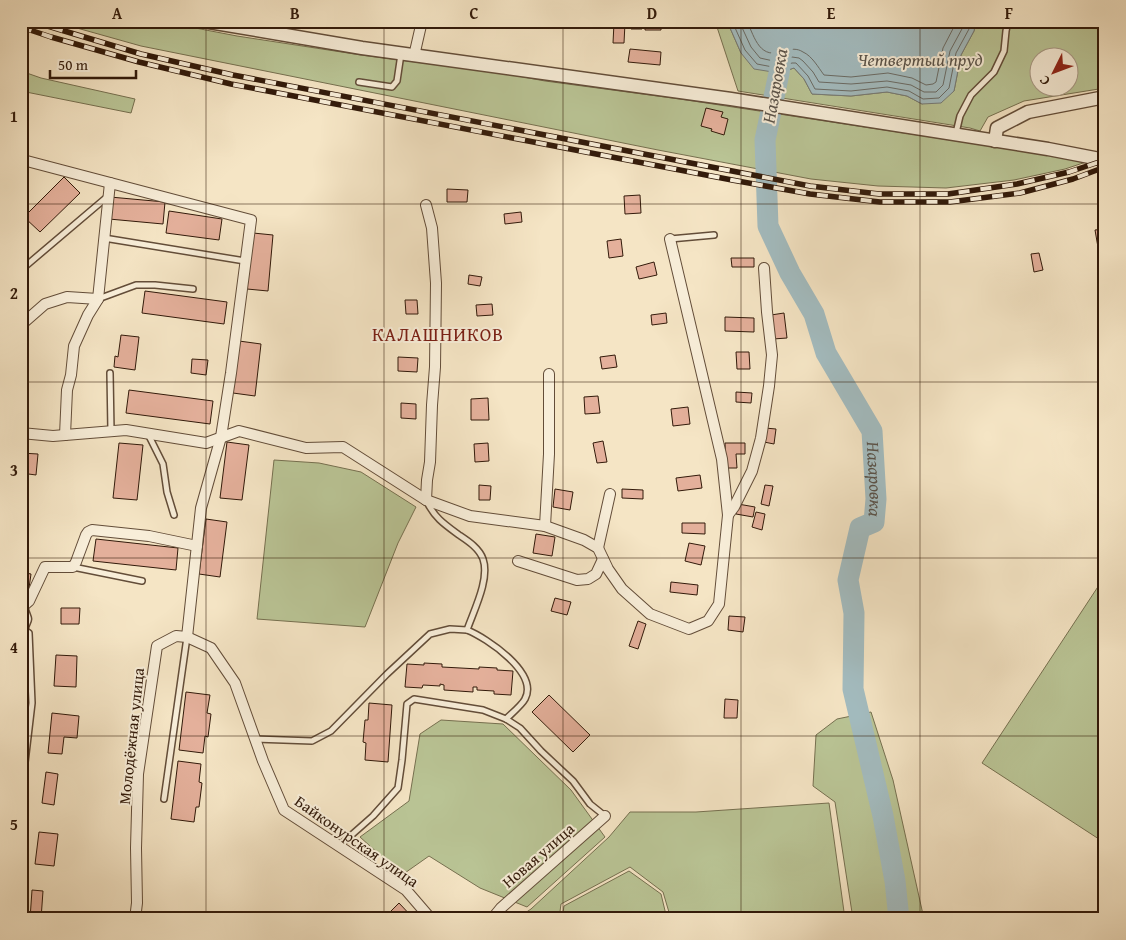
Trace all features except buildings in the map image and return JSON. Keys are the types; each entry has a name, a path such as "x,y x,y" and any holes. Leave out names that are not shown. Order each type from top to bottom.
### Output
{"street":[{"path":"203,21 414,56 731,99 1057,150 1105,160"},
{"path":"414,56 422,21"},
{"path":"995,141 997,128 1028,112 1105,98"},
{"path":"21,162 23,160 251,220 221,437 201,508 187,637"},
{"path":"65,435 67,390 71,375 74,346 88,315 98,299 110,183"},
{"path":"426,204 432,228 436,302 435,367 426,500"},
{"path":"21,433 52,436 126,430 206,443 239,431 306,448 343,447 426,500 470,516 545,526 584,540 598,548 622,589 650,614 690,629 708,621 719,604 728,515 722,459 670,239"},
{"path":"728,515 734,507 752,470 761,438 769,386 772,355 764,268"},
{"path":"21,325 45,304 67,297 98,299"},
{"path":"545,526 549,454 550,374"},
{"path":"598,548 610,494"},
{"path":"21,628 25,619 21,608 29,601 45,567 72,567 76,562 86,535 92,530 149,536 197,546"},
{"path":"518,561 577,580 588,579 596,574 603,559"},
{"name":"Молодёжная улица","path":"135,919 137,904 138,774 156,646 176,636 187,637"},
{"name":"Байконурская улица","path":"187,637 211,648 235,683 263,761 284,810 406,890 431,919"},
{"name":"Новая улица","path":"492,919 501,908 605,816"}],"lane":[{"path":"956,134 960,116 971,95 994,72 1004,51 1008,21"},
{"path":"358,82 392,87 397,81 401,54"},
{"path":"21,270 109,196"},
{"path":"670,239 714,235"},
{"path":"104,238 245,261"},
{"path":"98,299 136,285 193,289"},
{"path":"110,373 111,431"},
{"path":"148,434 162,464 167,492 174,515"},
{"path":"426,500 432,512 443,524 473,545 483,558 486,571 467,630"},
{"path":"72,567 142,581"},
{"path":"21,628 29,633 32,703 21,796"},
{"path":"255,739 312,741 331,731 387,674 430,634 450,629 467,630 477,634 506,655 524,674 528,688 525,700 506,719"},
{"path":"164,800 187,637"},
{"path":"339,846 373,816 398,788 407,704 414,699 483,710 506,719 520,728 573,781 590,804 605,816"}],"green space":[{"path":"52,21 159,21 237,36 361,55 502,73 545,81 680,99 1089,161 1065,169 1014,180 946,188 878,186 811,179 141,46"},
{"path":"715,21 727,21 741,53 779,73 794,68 804,79 812,94 851,96 887,92 907,96 922,104 954,91 961,55 974,31 976,21 1105,21 1105,88 1078,92 1078,48 1028,48 1028,98 1043,98 1024,101 988,117 980,131 738,91"},
{"path":"21,71 41,78 135,99 131,113 21,91"},
{"path":"274,460 319,463 361,472 416,507 398,543 365,627 257,619"},
{"path":"1105,576 1105,843 982,763"},
{"path":"871,712 893,780 924,919 853,919 835,802 813,786 816,735 837,719"},
{"path":"441,720 503,724 571,790 605,837 527,907 480,888 429,856 402,875 360,837 409,801 420,734"},
{"path":"829,803 845,919 671,919 663,892 630,867 561,904 559,919 516,919 531,909 609,837 630,812 696,812"},
{"path":"629,871 661,894 667,919 562,919 564,906"}],"water":[{"name":"Четвертый пруд","path":"727,21 976,21 974,31 961,55 954,91 941,103 922,104 907,96 887,92 851,96 812,94 804,79 794,68 779,73 754,69 741,53"}],"waterway":[{"name":"Назаровка","path":"786,21 779,73 765,140 768,226 790,273 814,314 826,353 872,431 876,499 874,522 860,528 848,580 854,613 853,689 883,816 895,881 899,919"}],"railway":[{"path":"31,21 141,54 233,75 810,186 879,194 948,194 1017,184 1069,172 1105,160"},
{"path":"21,27 139,62 231,84 810,194 880,202 950,202 1020,193 1073,179 1105,167"}],"district":[{"name":"КАЛАШНИКОВ","path":"438,334"}]}
